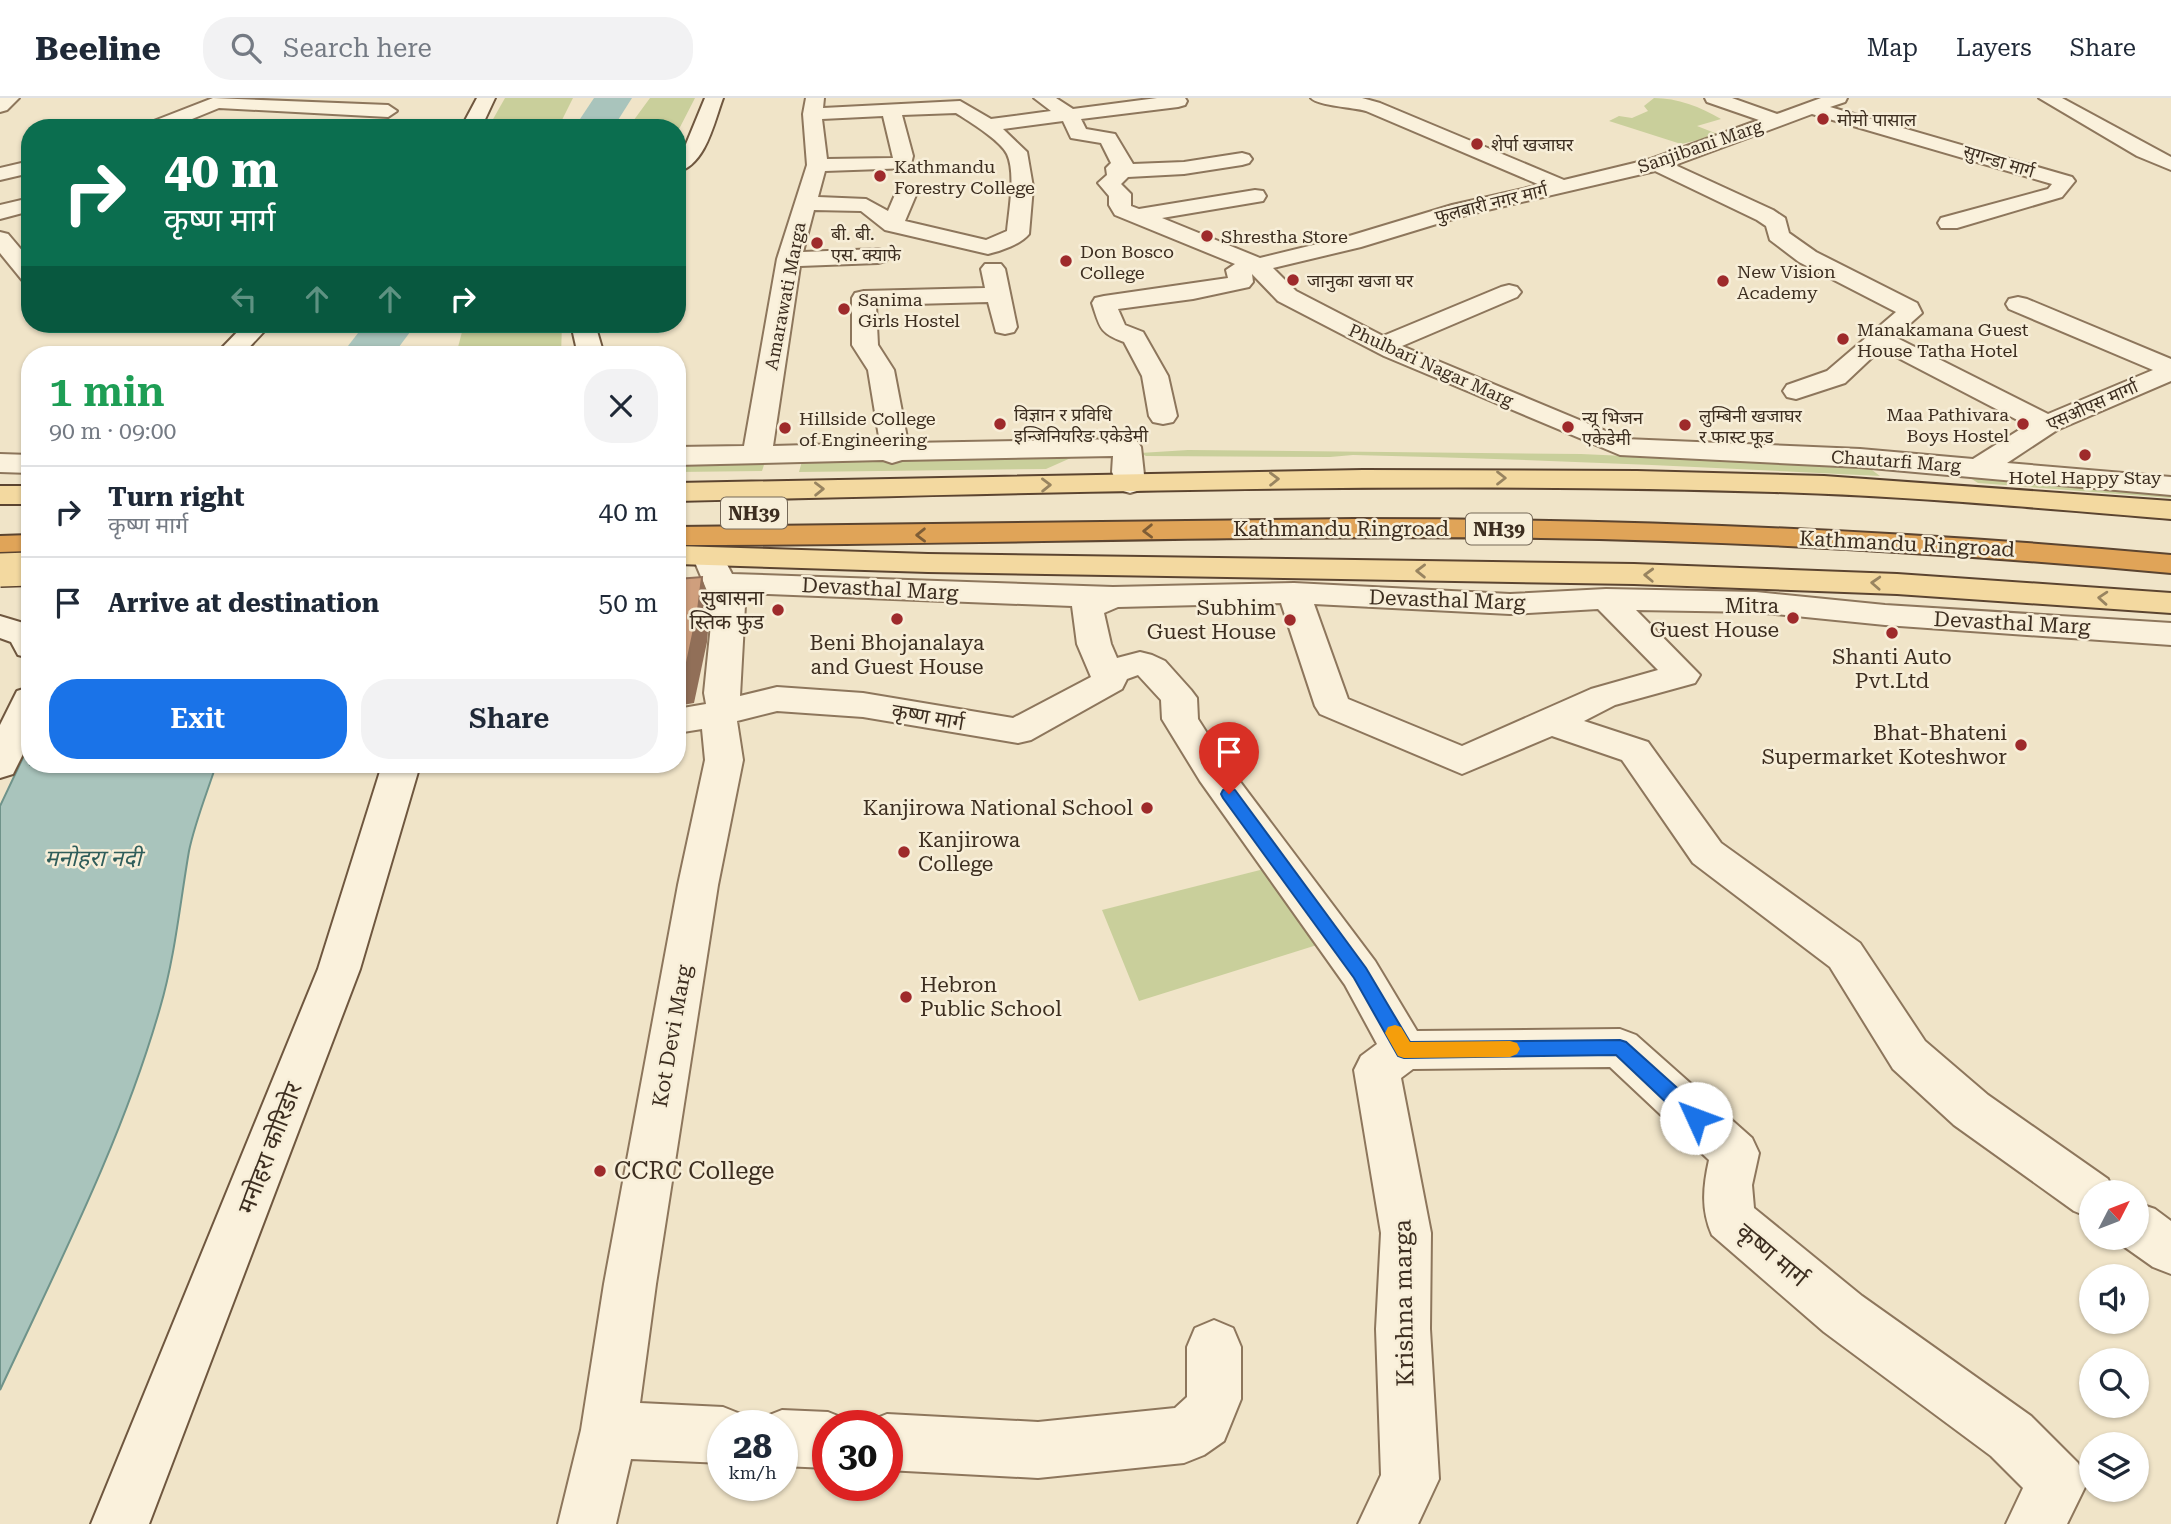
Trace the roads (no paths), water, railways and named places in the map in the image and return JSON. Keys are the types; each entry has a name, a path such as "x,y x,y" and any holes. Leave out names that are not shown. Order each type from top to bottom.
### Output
{"highway":[{"path":"0,522 20,502"},
{"name":"Kathmandu Ringroad","path":"686,515 1452,509 1603,511 1954,526 2171,543"},
{"name":"Kathmandu Ringroad","path":"696,557 889,536 1293,529 1576,530 1884,541 2171,564"},
{"path":"0,545 21,544"}],"main road":[{"path":"686,492 1371,477 1777,483 1940,492 2171,510"},
{"path":"696,557 941,564 1710,577 1910,585 2171,603"},
{"path":"0,569 21,569"}],"street":[{"path":"0,106 10,98"},
{"path":"476,119 486,98"},
{"path":"686,158 693,151 714,98"},
{"path":"1043,98 1069,114 1078,134 1108,138 1123,164 1116,168 1118,177 1108,183 1120,194 1123,210 1255,264"},
{"name":"फुलबारी नगर मार्ग","path":"1320,98 1349,100 1373,107 1561,186"},
{"path":"1714,98 1776,120"},
{"name":"Sanjibani Marg","path":"1561,186 1657,164 1838,98"},
{"path":"2048,98 2144,152 2171,164"},
{"path":"988,125 1178,101"},
{"path":"173,119 206,104 219,102 388,111"},
{"path":"804,203 866,205 893,225 988,247 1018,233 1022,187 1017,152 988,125 960,107 891,111 813,106"},
{"name":"Amarawati Marga","path":"757,454 789,259 817,165 813,106"},
{"name":"सुगन्डा मार्ग","path":"1812,108 2066,181 2055,192 1949,223"},
{"path":"817,165 903,164 904,156 891,111"},
{"path":"1958,174 1989,158"},
{"path":"1116,171 1184,168 1242,159"},
{"path":"1657,164 1765,215 1777,223 1778,235 1786,242 1824,265 1908,308 1910,313 1836,377 1796,391"},
{"path":"0,174 21,169"},
{"name":"फुलबारी नगर मार्ग","path":"1255,264 1353,242 1460,210 1561,186"},
{"path":"893,225 905,195"},
{"path":"1135,216 1255,196"},
{"path":"0,212 21,206"},
{"path":"0,239 21,264"},
{"path":"988,247 1005,327"},
{"path":"789,259 878,256"},
{"path":"1163,416 1155,376 1134,338 1114,330 1104,303 1193,292 1241,282 1238,270 1255,264"},
{"name":"Phulbari Nagar Marg","path":"1255,264 1287,296 1382,345 1620,447"},
{"path":"1382,345 1509,292"},
{"path":"892,454 895,439 881,370 865,345 864,298 999,295"},
{"path":"2018,303 2171,370"},
{"path":"237,346 250,333"},
{"path":"1878,338 2048,424"},
{"name":"एसओएस मार्गा","path":"1981,467 2048,424 2171,370"},
{"path":"686,456 892,454 1127,447 1130,484"},
{"name":"Chautarfi Marg","path":"1620,447 1860,458 2171,485"},
{"path":"0,463 21,464"},
{"name":"Devasthal Marg","path":"696,557 1113,597 1294,593 1510,604 1606,599 1756,601 1885,615 2171,634"},
{"name":"Kot Devi Marg","path":"587,1524 609,1430 630,1284 698,885 724,760 707,716 722,693 729,605 696,557"},
{"path":"1294,593 1333,706 1462,761 1603,697 1683,675 1606,599"},
{"path":"1108,673 1094,644 1087,608 1113,597"},
{"path":"0,626 21,634"},
{"name":"कृष्ण मार्ग","path":"707,716 777,699 863,705 1018,731 1110,681 1108,673 1140,663 1153,669 1179,698 1180,719 1213,772 1360,973 1404,1050 1620,1048 1735,1153 1728,1185 1730,1219 1843,1314 2011,1436 2058,1482 2035,1524"},
{"path":"0,765 21,719"},
{"path":"1550,723 1635,751 1707,853 1845,955 1909,1055 1971,1111 2079,1187"},
{"name":"मनोहरा कोरिडोर","path":"120,1524 339,969 399,773"},
{"name":"Krishna marga","path":"1387,1524 1410,1479 1403,1329 1406,1233 1377,1070 1404,1050"},
{"path":"2149,1234 2171,1250"},
{"path":"903,1443 1038,1450 1184,1435 1204,1421 1214,1399 1214,1347"},
{"path":"609,1430 707,1434"}],"water":[{"name":"मनोहरा नदी","path":"21,762 21,773 213,773 189,851 170,969 145,1057 88,1202 0,1390 0,806"}],"waterway":[{"path":"599,119 613,98"},
{"path":"374,346 384,333"}],"place":[{"name":"मोमो पासाल","path":"1823,119"},
{"name":"शेर्पा खजाघर","path":"1477,144"},
{"name":"Kathmandu Forestry College","path":"880,176"},
{"name":"Shrestha Store","path":"1207,236"},
{"name":"बी. बी. एस. क्याफे","path":"817,243"},
{"name":"Don Bosco College","path":"1066,261"},
{"name":"जानुका खजा घर","path":"1293,280"},
{"name":"New Vision Academy","path":"1723,281"},
{"name":"Sanima Girls Hostel","path":"844,309"},
{"name":"Manakamana Guest House Tatha Hotel","path":"1843,339"},
{"name":"विज्ञान र प्रविधि इन्जिनियरिङ एकेडेमी","path":"1000,424"},
{"name":"Maa Pathivara Boys Hostel","path":"2023,424"},
{"name":"लुम्बिनी खजाघर र फास्ट फूड","path":"1685,425"},
{"name":"न्यू भिजन एकेडेमी","path":"1568,427"},
{"name":"Hillside College of Engineering","path":"785,428"},
{"name":"Hotel Happy Stay","path":"2085,455"},
{"name":"सुबासना स्तिक फुड","path":"778,610"},
{"name":"Mitra Guest House","path":"1793,618"},
{"name":"Beni Bhojanalaya and Guest House","path":"897,619"},
{"name":"Subhim Guest House","path":"1290,620"},
{"name":"Shanti Auto Pvt.Ltd","path":"1892,633"},
{"name":"Bhat-Bhateni Supermarket Koteshwor","path":"2021,745"},
{"name":"Kanjirowa National School","path":"1147,808"},
{"name":"Kanjirowa College","path":"904,852"},
{"name":"Hebron Public School","path":"906,997"},
{"name":"CCRC College","path":"600,1171"}]}
